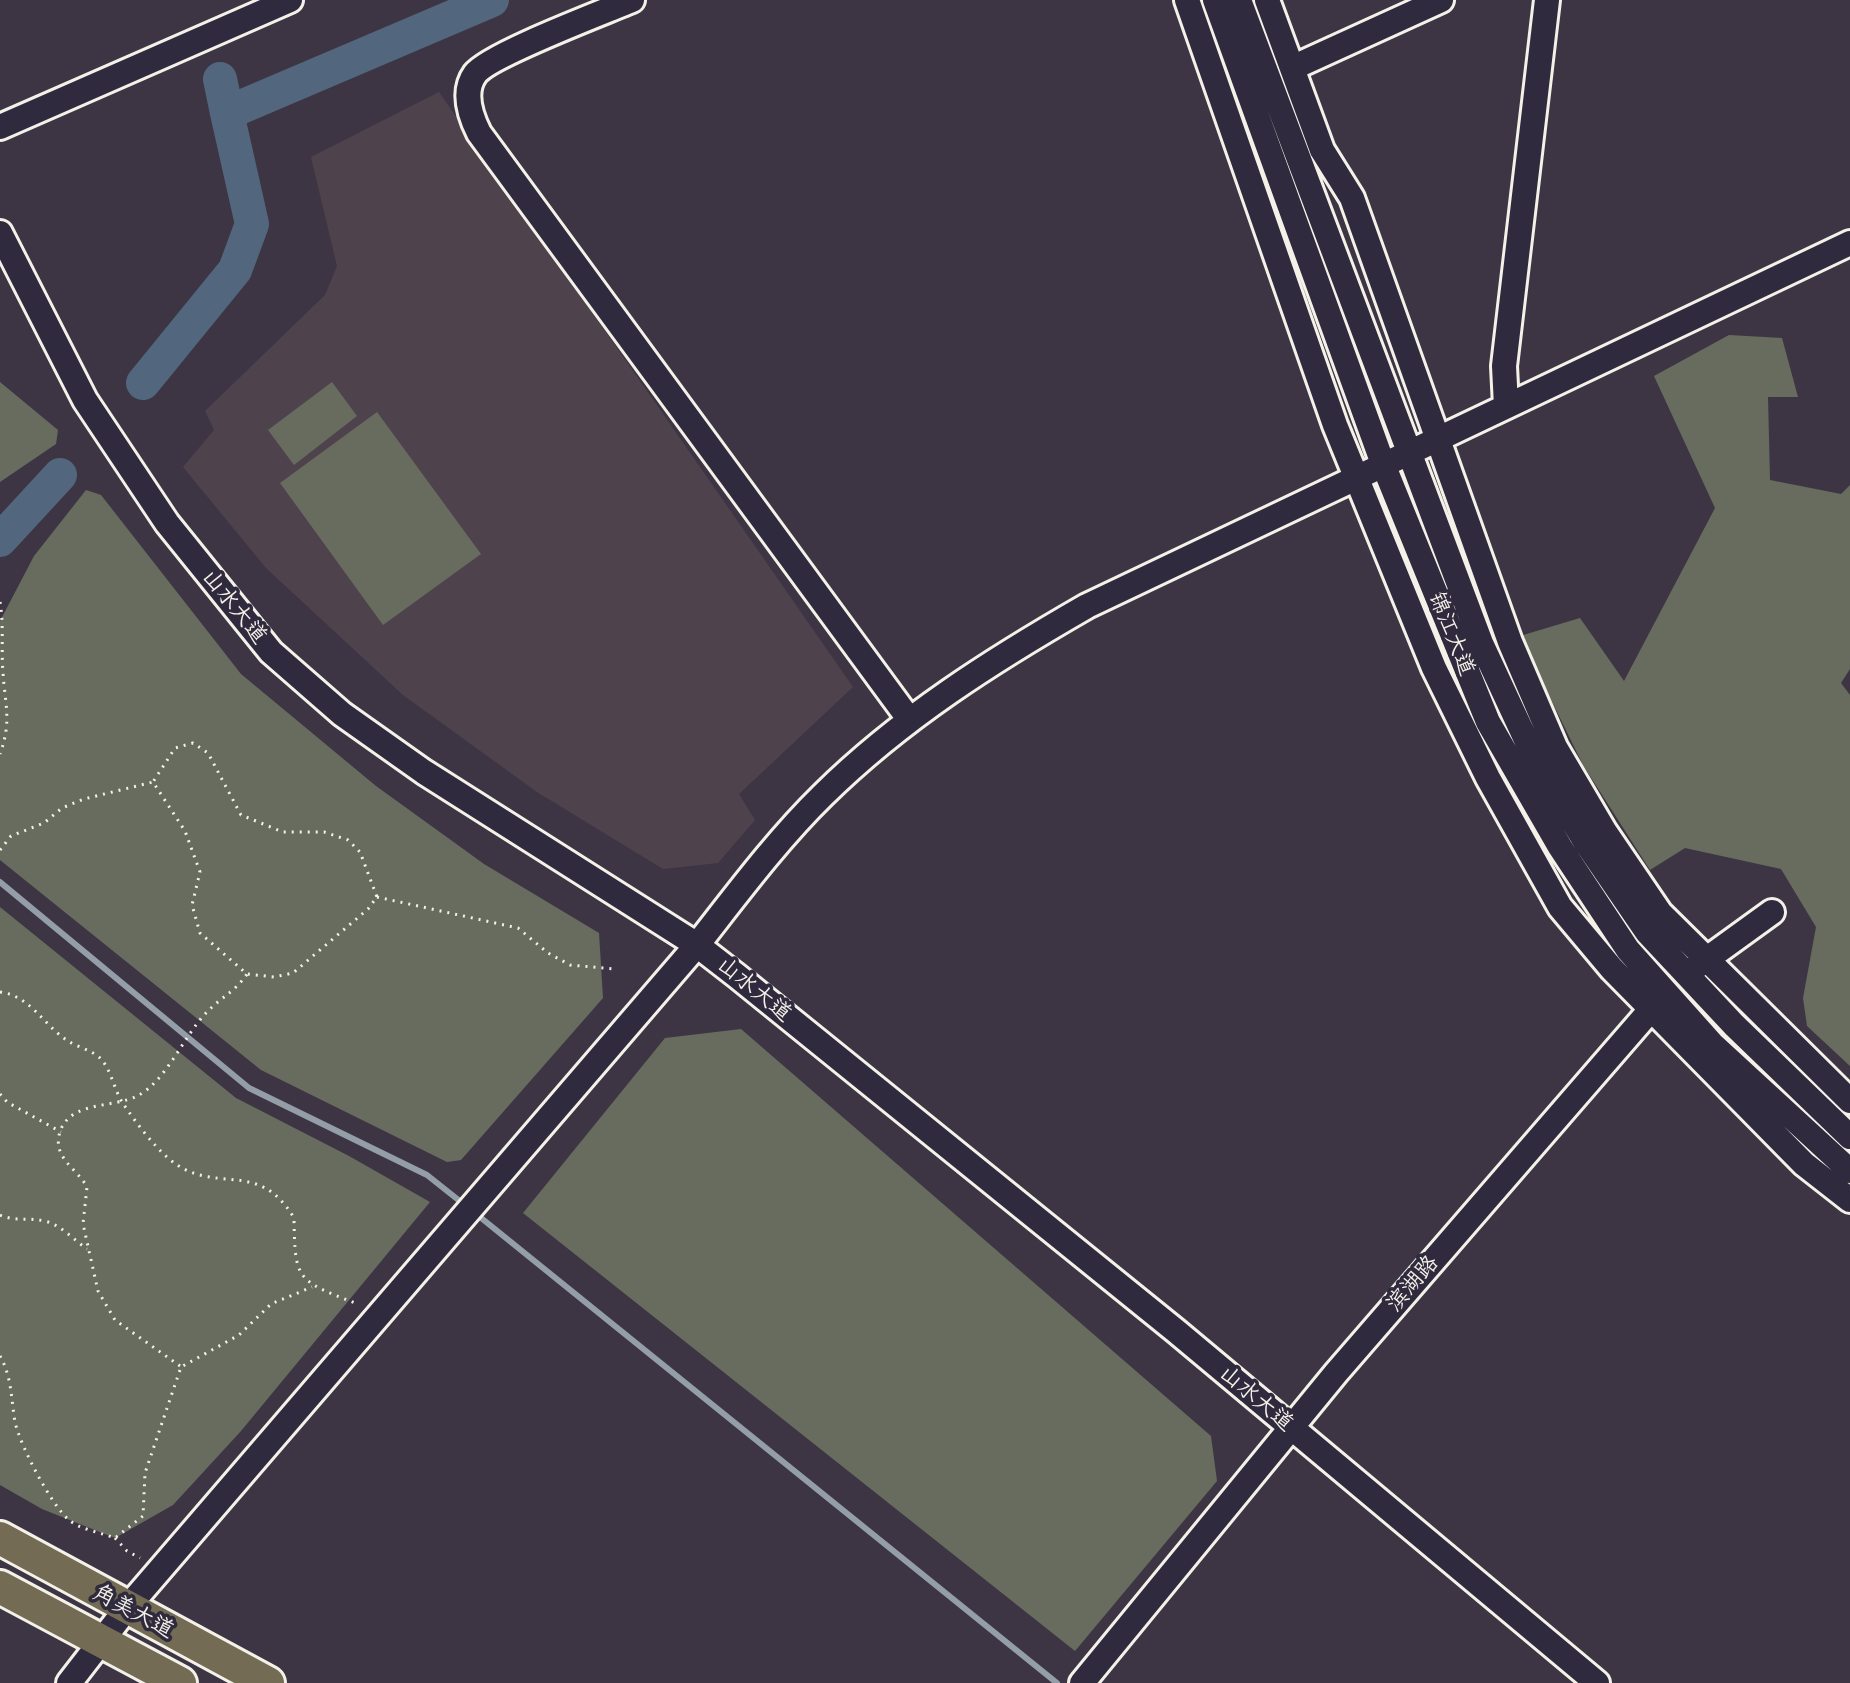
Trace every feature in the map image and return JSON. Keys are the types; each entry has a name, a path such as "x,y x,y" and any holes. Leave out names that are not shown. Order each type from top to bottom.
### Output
{"main road":[{"name":"角美大道","path":"0,1538 268,1683"},
{"name":"角美大道","path":"0,1587 180,1683"}],"street":[{"path":"0,127 255,7 290,0"},
{"path":"632,0 496,59 476,73 468,93 469,112 488,146 909,719"},
{"path":"1187,0 1335,425 1434,668 1488,778 1560,907 1658,1001 1804,1164 1850,1200"},
{"name":"锦江大道","path":"1215,0 1383,464 1488,722 1560,847 1658,1001 1712,1044 1817,1144 1850,1171"},
{"name":"锦江大道","path":"1239,0 1481,643 1534,757 1586,843 1647,932 1850,1137"},
{"path":"1267,0 1322,150 1352,198 1510,642 1555,747 1605,832 1660,913 1850,1101"},
{"path":"1292,68 1441,0"},
{"path":"1506,406 1504,366 1547,0"},
{"name":"山水大道","path":"0,233 101,425 167,523 271,652 342,714 424,772 697,945 1176,1331 1597,1683"},
{"path":"69,1683 127,1608 823,795 909,719 1005,653 1087,606 1850,243"},
{"name":"滨湖路","path":"1084,1680 1290,1429 1658,1001 1686,974 1772,912"}],"path":[{"path":"0,602 3,673 9,705 7,735 0,754"},
{"path":"0,850 11,836 44,823 62,808 84,799 153,782 175,748 193,743 208,753 241,815 283,832 324,832 348,840 360,852 377,897"},
{"path":"153,782 185,831 200,872 192,905 200,933 247,974 274,977 293,973 368,909 377,897"},
{"path":"377,897 518,928 548,953 570,965 615,969"},
{"path":"181,1367 115,1320 98,1291 83,1224 87,1187 61,1156 61,1132 71,1117 84,1109 122,1102 154,1084 205,1014 233,994 247,974"},
{"path":"0,992 12,993 69,1042 101,1059 122,1102 166,1157 187,1172 209,1178 250,1180 270,1188 294,1218 292,1251 296,1265 312,1287 355,1303"},
{"path":"0,1094 7,1102 61,1132"},
{"path":"0,1215 13,1220 41,1220 54,1224 87,1249"},
{"path":"115,1538 143,1516 145,1473 181,1367 239,1335 271,1304 312,1287"},
{"path":"0,1356 10,1382 16,1424 24,1447 69,1521 115,1538 127,1551 160,1570"}],"shaded area":[{"path":"439,92 853,687 739,794 755,820 718,863 663,869 537,792 403,695 266,568 183,467 214,430 205,411 325,295 337,266 311,157"}],"green space":[{"path":"1729,335 1782,338 1798,397 1768,397 1770,480 1841,494 1850,485 1850,669 1841,683 1850,695 1850,1066 1807,1026 1803,998 1816,927 1781,869 1685,848 1650,870 1583,765 1520,636 1580,618 1624,681 1715,508 1654,376"},
{"path":"0,382 58,430 56,444 0,482"},
{"path":"332,382 357,416 294,465 268,430"},
{"path":"377,412 481,554 383,625 280,483"},
{"path":"86,490 101,495 241,674 376,786 484,864 599,933 603,998 461,1160 447,1162 261,1070 0,860 0,621 34,556"},
{"path":"0,907 236,1098 430,1202 241,1431 173,1505 115,1538 42,1509 0,1485"},
{"path":"741,1029 1211,1436 1217,1481 1075,1651 523,1213 665,1038"}],"waterway":[{"path":"143,383 235,270 252,224 227,113 492,0"},
{"path":"220,79 227,113"},
{"path":"0,540 60,475"},
{"path":"0,882 249,1088 427,1175 466,1206"},
{"path":"475,1213 1057,1683"}]}
